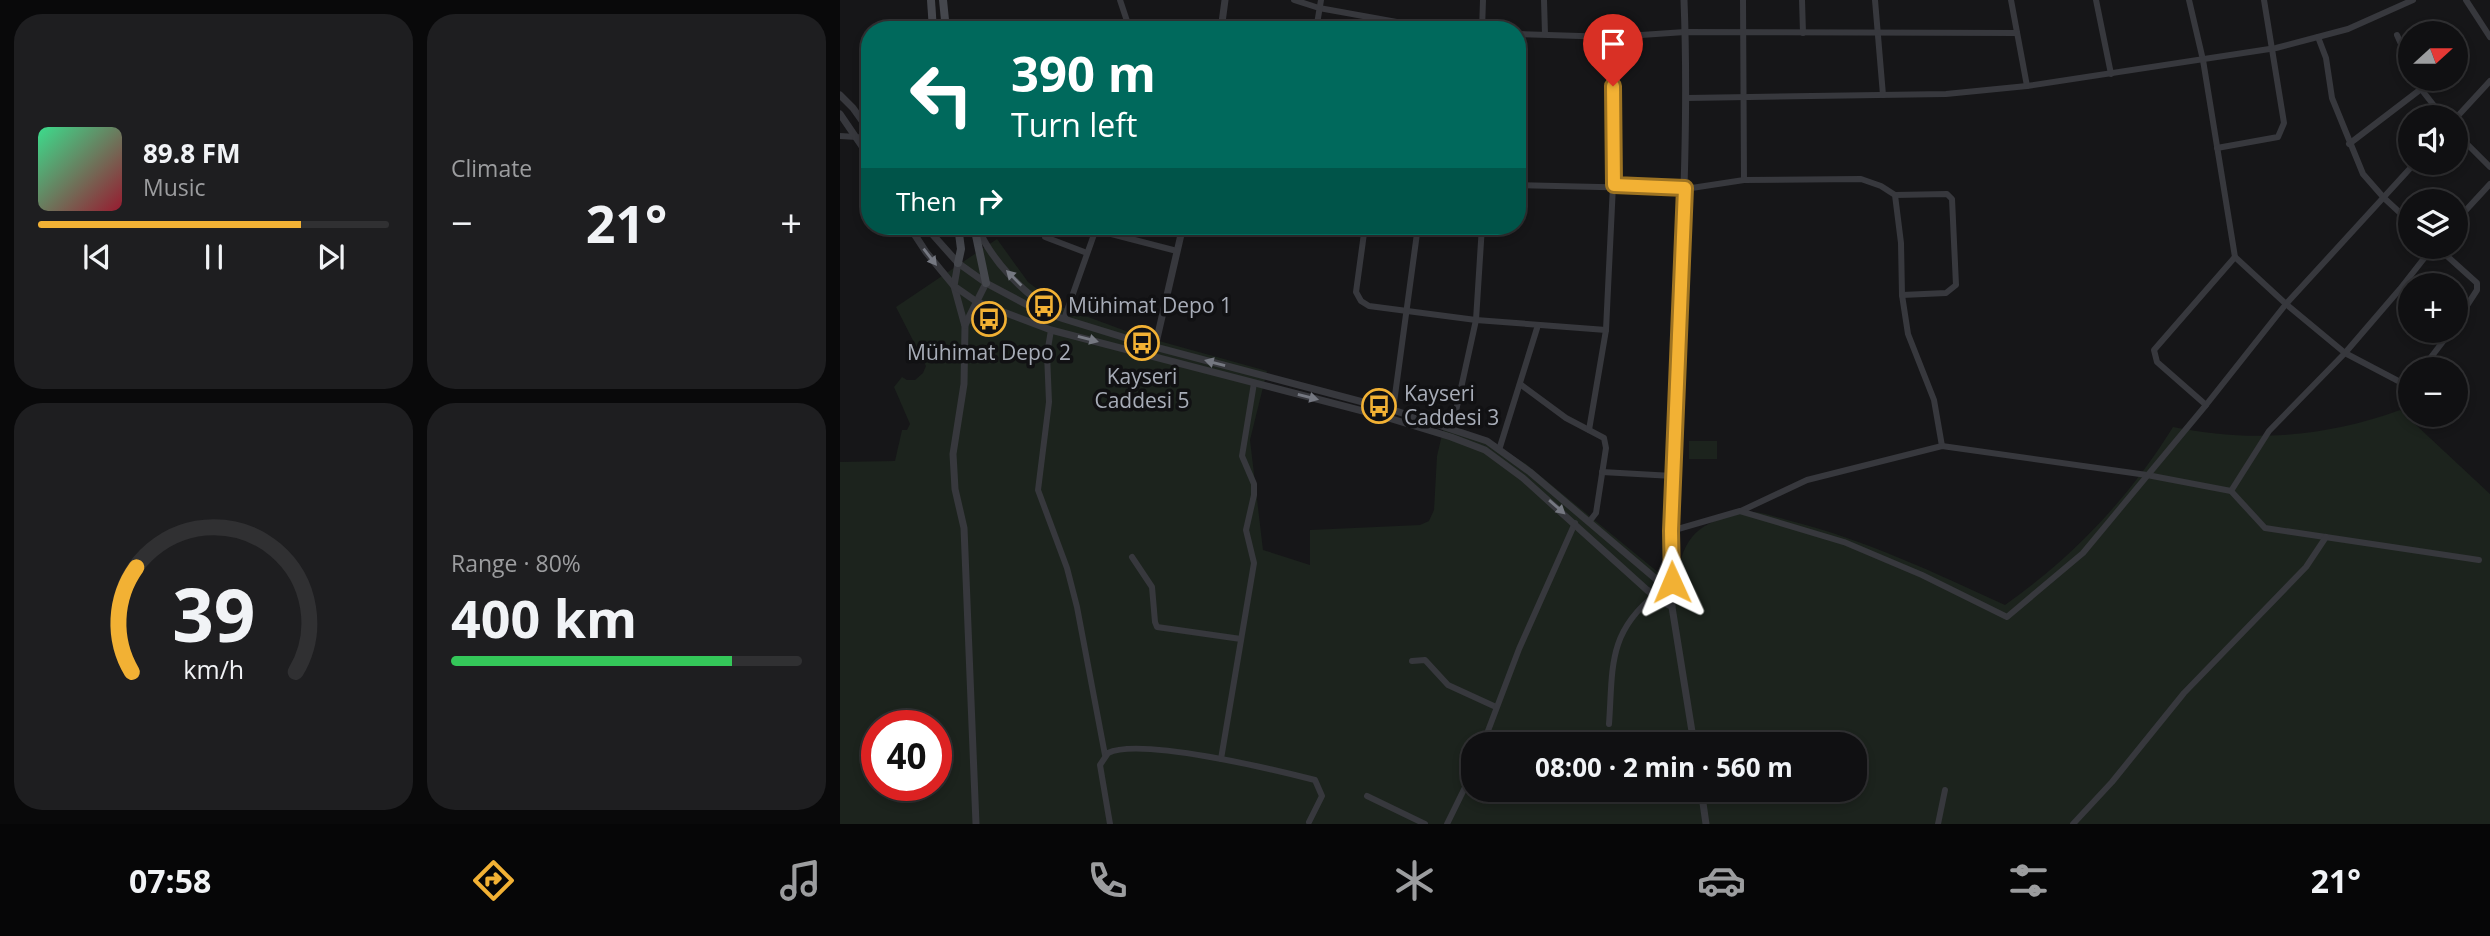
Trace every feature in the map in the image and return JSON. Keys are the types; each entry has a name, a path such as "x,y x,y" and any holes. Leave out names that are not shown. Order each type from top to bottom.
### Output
{"main road":[{"path":"931,0 932,21"},
{"path":"943,0 945,21"},
{"path":"958,263 961,248 959,235"},
{"path":"977,235 986,283"}],"street":[{"path":"1120,0 1127,21"},
{"path":"1222,21 1225,0"},
{"path":"1294,0 1319,8 1384,21"},
{"path":"1317,21 1321,0"},
{"path":"1482,21 1483,0"},
{"path":"1544,0 1545,34"},
{"path":"1684,0 1687,98 1685,188 1671,531 1672,607 1692,732"},
{"path":"1743,0 1744,180"},
{"path":"1802,0 1803,33"},
{"path":"1875,0 1883,95"},
{"path":"2011,0 2027,86"},
{"path":"2096,0 2111,74"},
{"path":"2189,0 2203,60 2235,257 2345,353 2398,381"},
{"path":"2217,148 2278,137 2284,123 2264,0"},
{"path":"2392,0 2396,9"},
{"path":"1687,98 1946,94 2027,86 2273,48 2348,29 2413,0"},
{"path":"2466,0 2490,37"},
{"path":"1526,34 1612,37 1685,32 2017,33"},
{"path":"1589,430 1605,330 1614,185 1612,37"},
{"path":"2318,37 2326,58 2332,98 2349,144 2364,174 2398,211"},
{"path":"2468,105 2490,81"},
{"path":"2349,144 2418,91"},
{"path":"2423,91 2434,105"},
{"path":"840,95 861,119"},
{"path":"840,114 861,142"},
{"path":"840,136 858,137"},
{"path":"2468,145 2490,167"},
{"path":"1740,511 1844,542 1922,575 2007,617 2083,553 2286,304 2405,175"},
{"path":"1526,185 1685,188 1744,180 1861,179 1881,186 1895,195 1947,194 1952,199 1956,285 1946,293 1902,295"},
{"path":"2468,208 2490,184"},
{"path":"1895,195 1902,295 1908,334 1934,400 1942,446"},
{"path":"915,235 954,286 977,302 1051,330 1393,420 1485,450 1523,478 1672,607"},
{"path":"935,235 958,263 986,283 1035,309 1155,346 1393,410 1487,441 1656,579 1672,607"},
{"path":"980,235 999,263 1044,306 1064,319"},
{"path":"1046,235 1045,237 1087,253"},
{"path":"1064,319 1094,235"},
{"path":"1121,235 1177,251"},
{"path":"1155,346 1181,235"},
{"path":"1364,235 1356,289 1358,297 1369,306 1476,320 1605,330"},
{"path":"1393,410 1417,235"},
{"path":"1452,429 1476,320 1481,235"},
{"path":"2206,405 2157,362 2154,350 2235,257"},
{"path":"2231,491 2269,431 2345,353 2425,259"},
{"path":"2449,259 2465,273"},
{"path":"958,263 954,286 965,326 964,384 953,454 955,489 964,528 975,824"},
{"path":"2468,275 2477,283 2477,290 2468,304"},
{"path":"965,326 986,283"},
{"path":"1499,450 1538,325"},
{"path":"1051,330 1047,354 1049,402 1038,490 1074,594 1105,755 1099,769 1110,824"},
{"path":"2431,357 2442,343"},
{"path":"1221,759 1254,563 1246,530 1254,484 1242,456 1254,383"},
{"path":"1520,384 1566,418 1602,436 1605,442 1597,513 1589,522"},
{"path":"1671,531 1740,511 1807,480 1942,446 2147,475 2231,491 2265,528 2479,560"},
{"path":"1602,472 1673,476"},
{"path":"1487,732 1575,523"},
{"path":"2073,824 2112,782 2184,693 2306,567 2326,537"},
{"path":"1132,557 1152,587 1157,627 1241,639"},
{"path":"1609,724 1614,653 1618,639 1630,619 1655,595"},
{"path":"1412,661 1425,660 1448,685 1496,707"},
{"path":"1105,755 1116,749 1128,748 1221,759 1315,780 1322,796 1309,822"},
{"path":"1938,824 1945,790"},
{"path":"1447,824 1461,795"},
{"path":"1367,796 1425,824"},
{"path":"1703,802 1706,824"}],"shaded area":[{"path":"997,239 1028,282 1061,307 1134,334 1267,371 1250,440 1263,550 1310,565 1310,530 1420,525 1429,521 1434,510 1437,456 1445,422 1486,439 1526,464 1676,587 1680,562 1695,533 1715,521 1754,512 1873,547 2005,605 2054,567 2098,525 2138,478 2173,427 2231,435 2288,435 2344,426 2398,411 2398,427 2418,427 2490,494 2490,824 840,824 840,462 895,461 902,430 907,430 910,424 894,387 902,377 915,380 926,366 896,307"},
{"path":"1689,441 1717,441 1717,459 1689,459"}],"place":[{"name":"Mühimat Depo 1","path":"1044,306"},
{"name":"Mühimat Depo 2","path":"989,319"},
{"name":"Kayseri Caddesi 5","path":"1142,343"},
{"name":"Kayseri Caddesi 3","path":"1379,406"}],"route":[{"path":"1613,86 1614,185 1685,188 1671,531 1672,582"}]}
